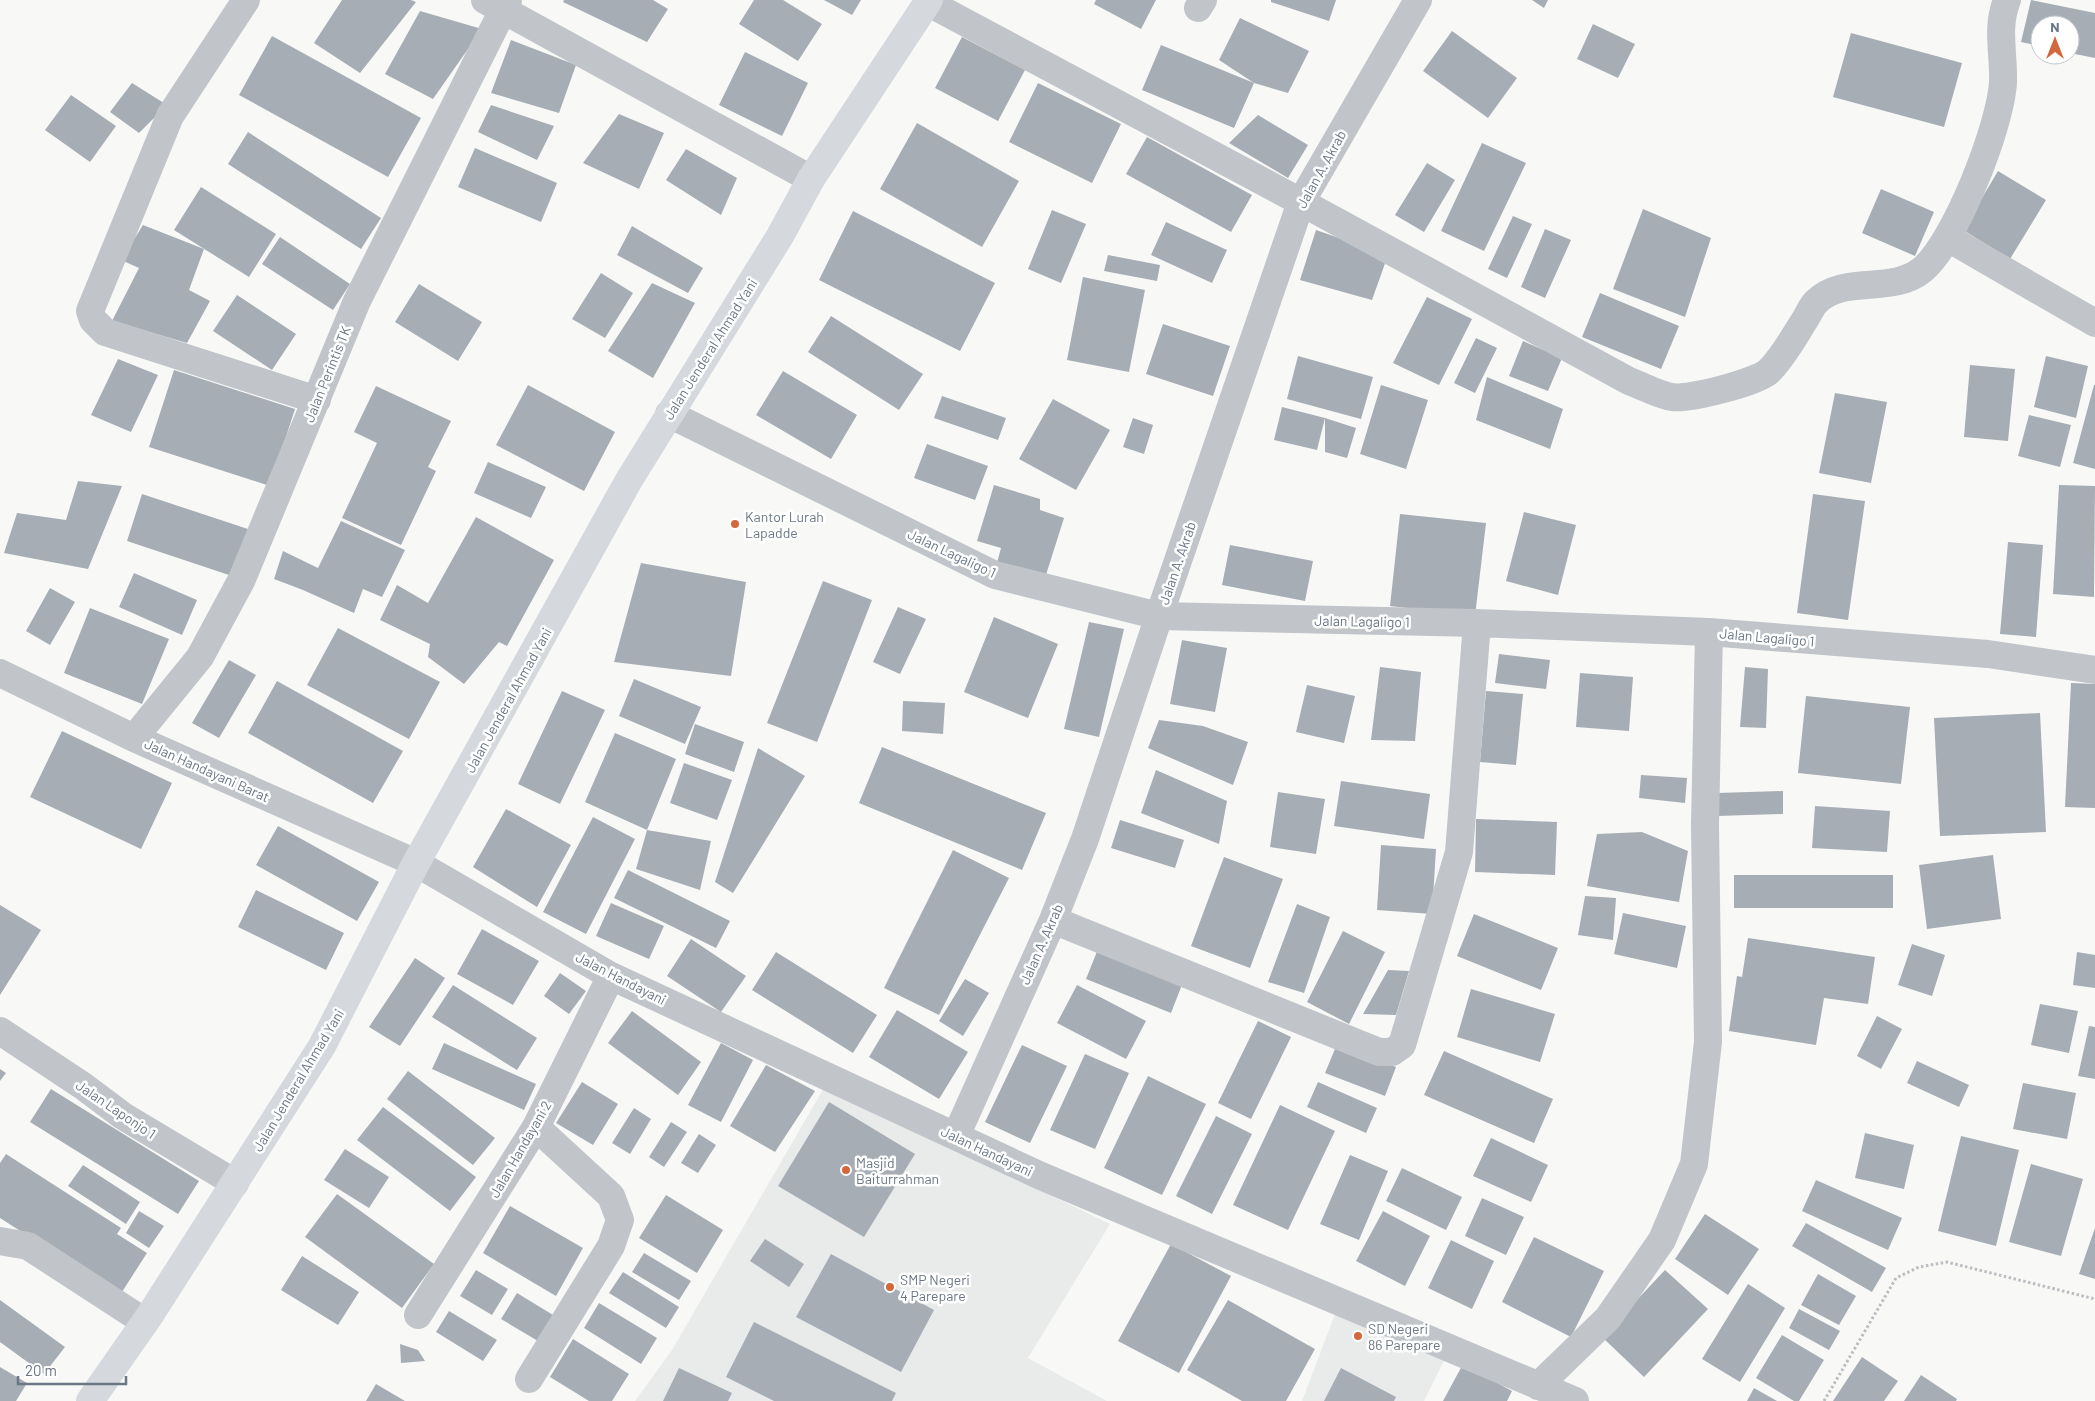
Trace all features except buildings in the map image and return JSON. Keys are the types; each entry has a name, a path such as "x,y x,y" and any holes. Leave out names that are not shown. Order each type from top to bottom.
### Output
{"highway":[{"name":"Jalan Jenderal Ahmad Yani","path":"90,1401 145,1322 322,1046 416,863 629,480 780,236 811,179 928,1"}],"street":[{"path":"246,0 170,116 90,310 93,320 105,332 317,400"},
{"name":"Jalan A. Akrab","path":"956,1136 1053,920 1085,839 1159,616 1301,202 1418,0"},
{"path":"928,1 1629,381 1672,397 1718,391 1768,372 1792,340 1816,302 1837,288 1896,282 1922,270 1948,238 1970,190 1993,127 2003,83 2002,14 2008,0"},
{"path":"499,3 811,179"},
{"name":"Jalan Perintis TK","path":"134,738 200,657 242,579 357,301 499,3"},
{"path":"1948,238 2095,323"},
{"name":"Jalan Lagaligo 1","path":"669,414 995,575 1159,616 1709,632 1988,654 2095,670"},
{"path":"1053,920 1379,1052 1392,1052 1402,1045 1459,852 1477,624"},
{"path":"1538,1386 1608,1318 1662,1240 1694,1164 1708,1042 1705,825 1709,632"},
{"name":"Jalan Handayani Barat","path":"0,672 134,738 416,863"},
{"name":"Jalan Handayani","path":"416,863 611,976 1041,1176 1575,1401"},
{"name":"Jalan Handayani 2","path":"418,1315 536,1127 611,976"},
{"name":"Jalan Laponjo 1","path":"0,1031 83,1086 123,1116 235,1183"},
{"path":"529,1379 611,1246 620,1220 611,1196 536,1127"},
{"path":"0,1241 28,1246 145,1322"}],"path":[{"path":"1824,1401 1896,1278 1919,1266 1946,1262 2095,1299"}],"shaded area":[{"name":"SMP Negeri 4 Parepare","path":"825,1086 1110,1224 1028,1358 1107,1401 635,1401 672,1350"},
{"name":"SD Negeri 86 Parepare","path":"1335,1314 1445,1359 1424,1401 1302,1401"}],"place":[{"name":"Kantor Lurah Lapadde","path":"735,524"},
{"name":"Masjid Baiturrahman","path":"846,1170"},
{"name":"SMP Negeri 4 Parepare","path":"890,1287"},
{"name":"SD Negeri 86 Parepare","path":"1358,1336"}]}
